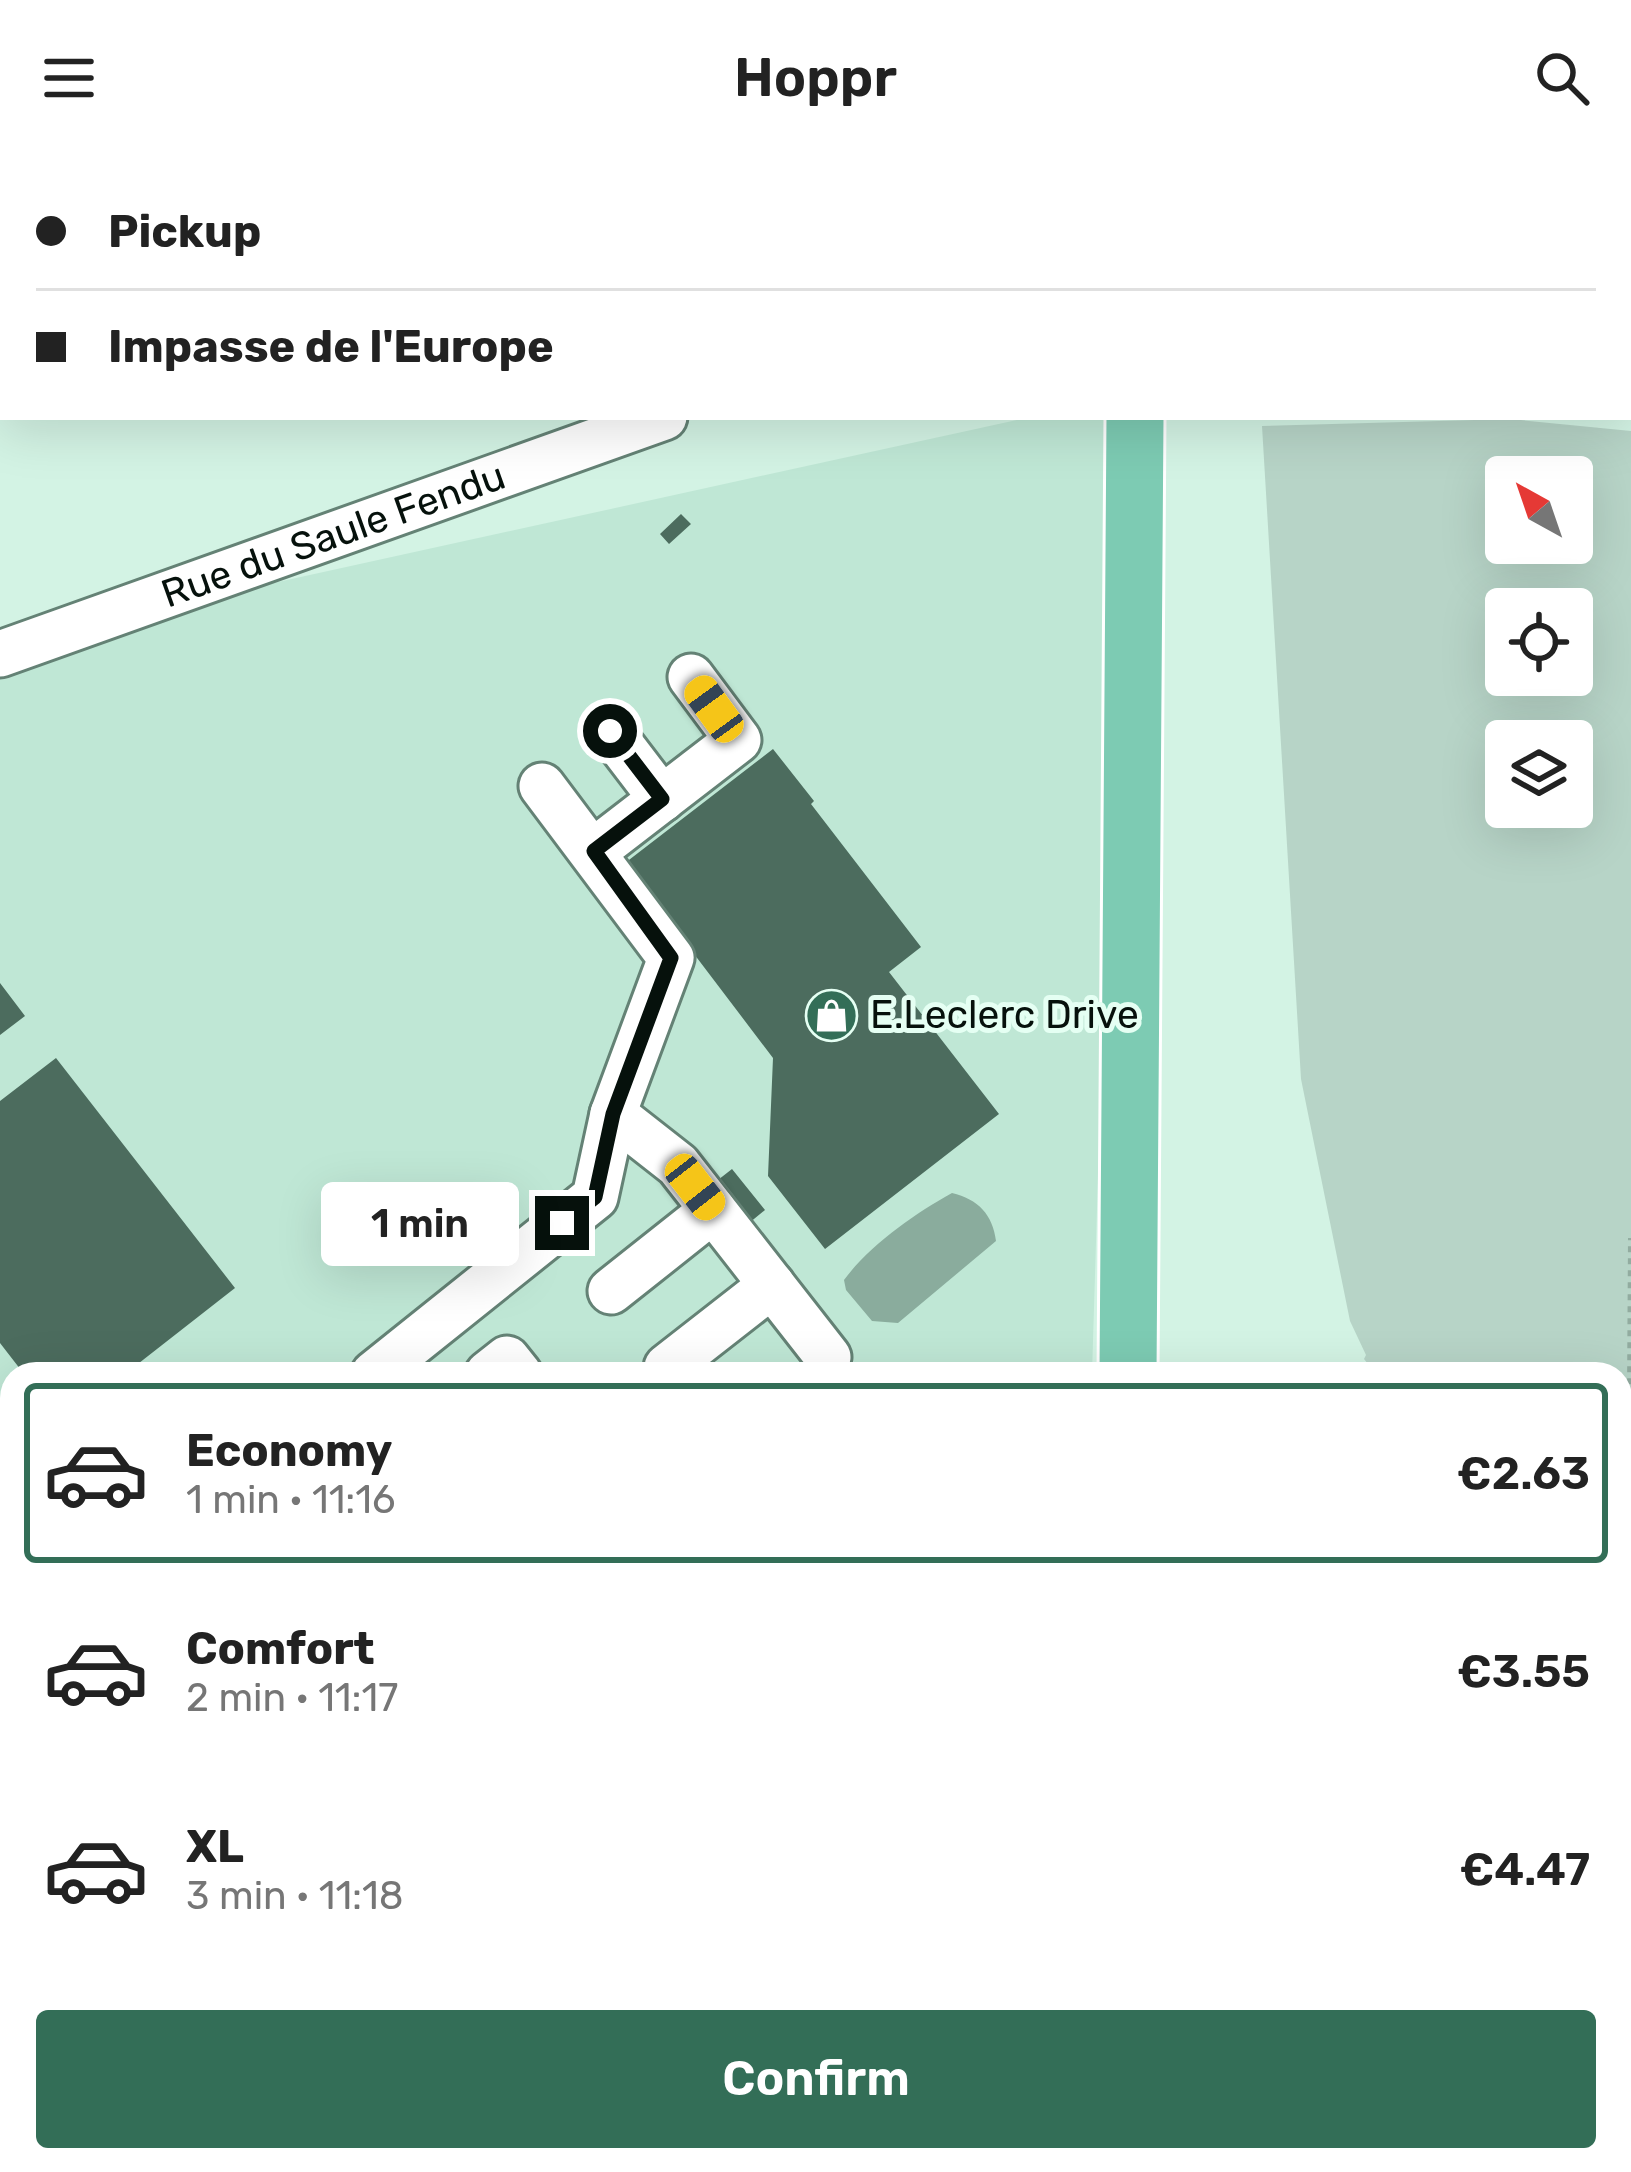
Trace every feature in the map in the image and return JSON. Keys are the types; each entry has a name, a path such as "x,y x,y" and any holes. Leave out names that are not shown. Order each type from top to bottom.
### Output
{"main road":[{"path":"1128,1362 1135,420"}],"street":[{"name":"Rue du Saule Fendu","path":"0,654 656,420"},
{"path":"594,851 738,740 691,677"},
{"path":"610,731 662,799"},
{"path":"401,1362 595,1197 613,1114 671,958 542,786"},
{"path":"613,1114 678,1165 828,1357"},
{"path":"611,1291 713,1210"},
{"path":"673,1362 772,1285"}],"path":[{"path":"1630,1362 1631,1238"}],"shaded area":[{"path":"1016,420 1121,420 1092,1362 0,1362 0,643"},
{"path":"1520,420 1631,431 1631,1362 1366,1362 1350,1321 1301,1079 1262,426"},
{"path":"952,1193 983,1210 996,1241 898,1323 872,1321 846,1290 844,1280 894,1231"}],"building":[{"path":"681,514 691,524 669,544 660,534"},
{"name":"E.Leclerc Drive","path":"773,749 921,947 889,972 999,1114 825,1249 768,1176 773,1058 625,863"},
{"path":"0,983 25,1016 0,1035"},
{"path":"56,1058 235,1288 140,1362 15,1362 0,1343 0,1101"},
{"path":"732,1169 765,1210 743,1228 709,1187"}],"place":[{"name":"E.Leclerc Drive","path":"831,1015"}],"route":[{"path":"562,1223 595,1197 613,1114 671,958 594,851 662,799 610,731"}]}
